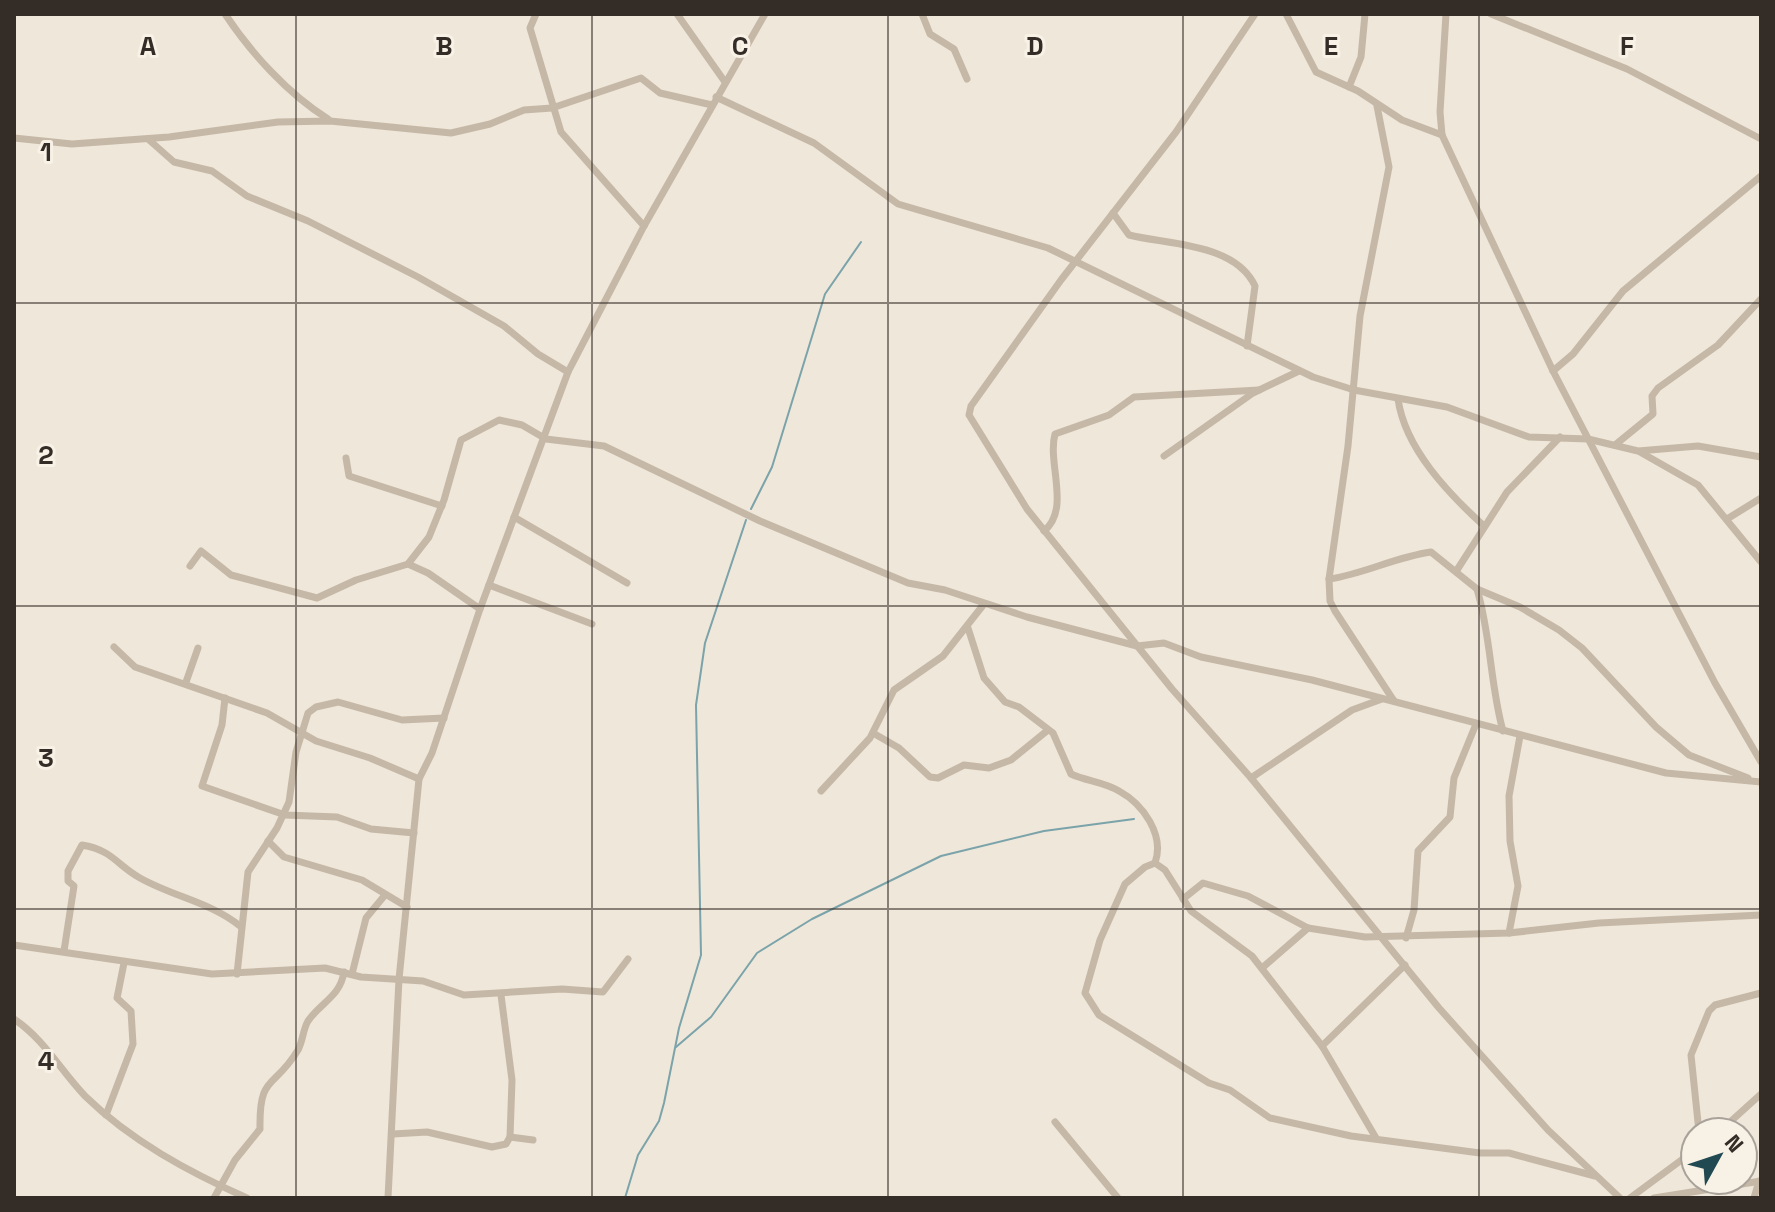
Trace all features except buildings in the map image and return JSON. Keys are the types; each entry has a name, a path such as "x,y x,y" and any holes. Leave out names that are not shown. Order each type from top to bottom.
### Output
{"street":[{"path":"225,14 239,35 290,89 308,107 330,121"},
{"path":"536,14 530,28 561,132 644,226"},
{"path":"677,14 725,82"},
{"path":"388,1198 399,979 419,779 444,718 480,609 546,439 568,372 644,226 765,14"},
{"path":"922,14 930,34 954,49 967,79"},
{"path":"1255,14 1176,132 969,411 973,424 1012,489 1044,531 1439,1008 1548,1130 1620,1198"},
{"path":"1286,14 1311,66 1329,80 1349,87 1377,106 1442,135"},
{"path":"1349,87 1361,57 1365,14"},
{"path":"1438,14 1443,28"},
{"path":"1446,14 1443,28 1442,135 1553,371 1715,683 1761,762"},
{"path":"1491,14 1627,69 1761,139"},
{"path":"14,138 72,144 278,122 330,121 451,133 490,124 524,110 552,108 641,78 660,93 714,101 814,143 898,204 1004,233 1077,262 1299,371 1354,390 1447,407 1529,437 1588,439 1638,451 1686,476 1727,519 1761,562"},
{"path":"1377,106 1389,167 1360,316 1354,390 1329,579 1330,601 1335,611 1394,701"},
{"path":"147,138 174,162 212,171 247,196 308,221 418,277 504,326 538,354 568,372"},
{"path":"1553,371 1573,354 1623,291 1761,176"},
{"path":"1113,213 1129,235 1203,249 1245,271 1255,286 1247,346"},
{"path":"1615,445 1653,414 1652,396 1658,388 1718,345 1761,299"},
{"path":"1164,456 1259,390 1299,371"},
{"path":"1044,531 1052,524 1055,506 1055,434 1109,415 1134,397 1259,390"},
{"path":"1398,399 1413,441 1462,505 1484,526"},
{"path":"190,566 201,551 231,575 321,598 356,580 408,564 429,537 442,506 452,464 466,435 499,420 522,425 546,439 611,448 760,521 847,555 888,575 984,604 1137,646 1164,643 1201,657 1384,698 1666,773 1757,781"},
{"path":"1457,570 1507,492 1560,437"},
{"path":"1638,451 1698,446 1761,457"},
{"path":"346,458 349,476 442,506"},
{"path":"1727,519 1761,498"},
{"path":"514,517 627,583"},
{"path":"1329,579 1353,576 1403,556 1431,552 1477,589 1520,607 1582,648 1662,733 1689,755 1757,781"},
{"path":"408,564 428,573 480,609"},
{"path":"489,585 592,624"},
{"path":"1477,589 1486,619 1492,687 1503,731"},
{"path":"821,791 873,733 894,690 943,656 984,604"},
{"path":"968,628 971,644 990,685 1005,702 1019,707 1048,730 1071,774 1121,792 1148,818 1155,832 1155,863"},
{"path":"114,647 135,667 186,682 279,718 301,732 419,779"},
{"path":"186,682 198,648"},
{"path":"225,698 222,725 200,784 239,802 285,815 337,817 371,829 414,833"},
{"path":"1251,778 1352,710 1384,698"},
{"path":"237,974 248,872 285,815 301,732 312,709 336,702 402,720 444,718"},
{"path":"1406,938 1414,910 1418,851 1450,817 1454,778 1476,724"},
{"path":"873,733 899,748 930,777 938,778 964,765 989,768 1011,760 1048,730"},
{"path":"1509,933 1518,886 1510,841 1509,796 1520,736"},
{"path":"268,841 284,857 351,876 407,907"},
{"path":"64,951 74,886 68,881 68,871 82,845 113,855 135,875 160,888 222,911 240,926"},
{"path":"1155,863 1165,870 1197,917 1243,947 1262,968 1322,1046 1376,1138"},
{"path":"1155,863 1145,867 1125,884 1107,921 1085,988 1086,998 1093,1008 1122,1032 1190,1068 1209,1083 1230,1090 1270,1118 1376,1138 1480,1153 1509,1153 1597,1176"},
{"path":"1183,899 1200,884 1220,886 1308,928 1406,938 1509,933 1599,923 1761,915"},
{"path":"214,1198 235,1160 260,1129 258,1108 263,1092 298,1050 307,1022 339,991 366,918 385,895"},
{"path":"1262,968 1308,928"},
{"path":"14,945 124,963 237,974 305,967 423,981 454,994 501,995 544,990 603,992 628,959"},
{"path":"106,1115 134,1037 131,1011 117,998 124,963"},
{"path":"1322,1046 1405,965"},
{"path":"1697,1116 1691,1055 1693,1044 1715,1005 1761,993"},
{"path":"393,1134 438,1133 499,1148 510,1137 512,1080 501,995"},
{"path":"14,1019 44,1043 72,1082 139,1141 219,1187 247,1198"},
{"path":"1737,1116 1761,1094"},
{"path":"1055,1122 1118,1198"},
{"path":"510,1137 533,1140"},
{"path":"1630,1198 1679,1162"},
{"path":"1654,1198 1760,1181 1754,1198"}],"waterway":[{"path":"751,509 772,467 825,294 861,242"},
{"path":"625,1198 638,1155 659,1121 679,1028 701,955 696,705 705,643 746,520"},
{"path":"676,1047 711,1017 757,953 812,919 941,856 1044,831 1134,819"}]}
